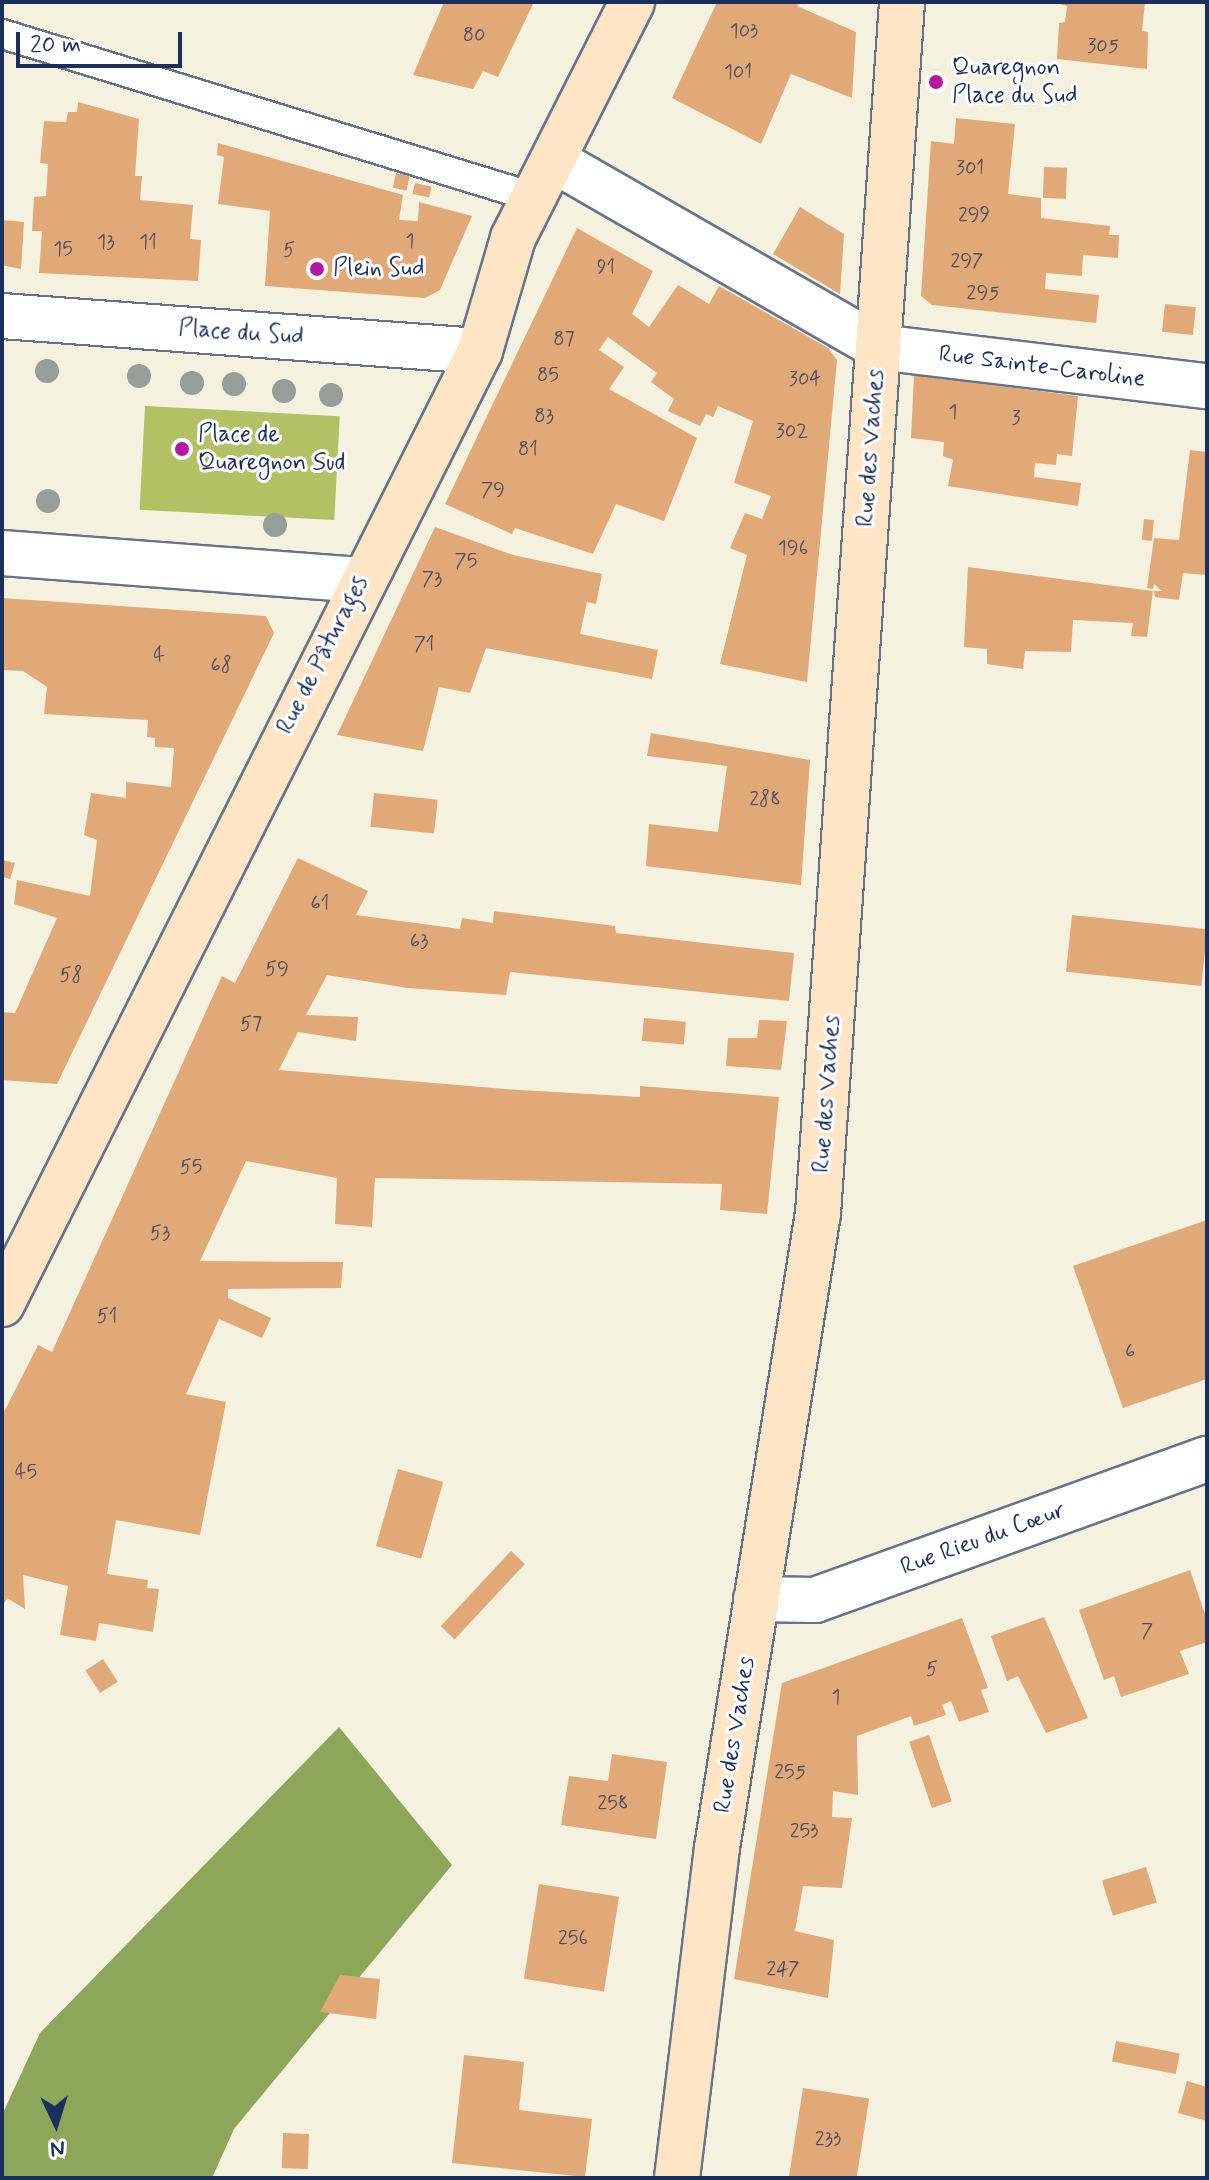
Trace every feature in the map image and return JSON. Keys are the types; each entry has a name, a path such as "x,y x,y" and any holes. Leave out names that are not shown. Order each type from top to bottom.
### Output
{"street":[{"name":"Rue de Pâturages","path":"2,1304 360,580 480,351 513,238 546,180 632,2"},
{"name":"Rue des Vaches","path":"677,2178 717,1848 818,1213 902,2"},
{"path":"546,180 878,347"},
{"name":"Place du Sud","path":"2,316 480,351"},
{"name":"Rue Sainte-Caroline","path":"878,347 1207,386"},
{"path":"2,553 360,580"},
{"name":"Rue Rieu du Cœur","path":"756,1599 815,1600 1207,1459"}],"lane":[{"path":"2,34 546,180"}],"green space":[{"path":"145,406 340,416 334,520 140,510"},
{"path":"339,1727 452,1865 234,2129 212,2178 2,2178 2,2115 40,2033"}],"building":[{"path":"444,2 534,2 498,77 483,71 473,89 413,75"},
{"path":"717,2 800,2 797,6 856,32 852,98 791,74 761,144 672,98"},
{"path":"1052,2 1145,2 1142,31 1148,32 1147,69 1057,59 1059,23 1065,22 1067,6"},
{"path":"78,102 139,119 135,176 142,176 140,200 193,205 190,239 201,240 198,281 39,273 42,231 32,231 34,197 46,196 48,164 40,163 44,121 66,122 68,112 77,112"},
{"path":"956,118 1015,124 1008,194 1041,198 1041,218 1110,226 1109,235 1119,235 1118,258 1083,255 1082,276 1046,273 1045,289 1099,295 1096,323 932,305 921,296 931,141 954,144"},
{"path":"218,143 403,195 399,220 418,221 419,202 472,216 440,290 425,298 265,286 270,211 218,204 224,157 217,155"},
{"path":"1044,167 1067,168 1066,199 1043,198"},
{"path":"396,173 410,176 407,191 393,188"},
{"path":"415,183 432,187 429,198 413,194"},
{"path":"800,207 844,234 840,294 773,254"},
{"path":"2,220 24,222 21,269 2,265"},
{"path":"577,228 653,271 632,314 649,327 678,285 709,304 719,286 828,348 837,360 807,682 720,664 747,555 730,548 745,513 762,519 771,496 734,483 753,421 718,406 713,417 706,414 700,426 668,411 674,399 651,382 657,373 608,337 599,350 624,367 609,389 697,438 664,521 616,504 593,554 515,528 512,534 445,504"},
{"path":"1165,304 1196,307 1193,335 1162,332"},
{"path":"914,375 1078,396 1072,456 1057,454 1056,465 1035,463 1034,477 1081,483 1078,506 948,486 953,460 943,456 944,442 911,438"},
{"path":"1190,450 1207,452 1207,575 1183,573 1179,600 1155,597 1154,591 1162,591 1154,584 1153,589 1147,588 1154,538 1179,540"},
{"path":"1144,519 1154,520 1152,541 1142,540"},
{"path":"435,527 513,555 602,574 596,604 587,602 580,634 658,650 652,679 486,648 470,693 439,687 423,751 337,735"},
{"path":"968,567 1153,591 1147,637 1131,636 1133,623 1073,620 1071,652 1025,651 1023,669 987,664 987,649 964,647"},
{"path":"2,598 266,616 274,633 57,1084 2,1080 2,1012 15,1013 57,918 14,904 17,880 90,896 97,840 84,835 91,793 126,798 126,782 171,787 174,748 155,747 155,738 147,737 148,720 44,714 47,687 23,671 2,670"},
{"path":"651,733 810,760 801,885 646,866 649,824 718,832 727,766 647,756"},
{"path":"374,793 438,800 434,834 370,827"},
{"path":"298,858 368,891 356,915 460,929 462,918 493,923 494,911 615,926 616,933 794,953 789,1001 510,972 506,995 408,988 327,975 306,1015 358,1017 356,1041 298,1032 279,1070 640,1097 640,1086 779,1097 767,1214 720,1210 722,1184 375,1178 372,1227 335,1224 337,1178 246,1161 200,1261 343,1262 341,1288 228,1289 228,1298 271,1318 262,1338 219,1319 186,1394 226,1402 200,1535 116,1520 107,1574 148,1580 147,1588 159,1589 153,1632 99,1623 96,1641 60,1635 68,1586 23,1575 25,1609 7,1598 2,1608 2,1416 38,1345 52,1352 222,976 235,983"},
{"path":"2,860 15,863 10,879 2,877"},
{"path":"1072,915 1207,929 1201,986 1066,972"},
{"path":"644,1018 686,1022 684,1045 642,1041"},
{"path":"759,1020 787,1021 781,1070 726,1066 728,1038 757,1038"},
{"path":"1207,1220 1207,1379 1123,1408 1073,1266"},
{"path":"398,1469 443,1482 421,1559 376,1546"},
{"path":"511,1551 525,1564 455,1639 441,1626"},
{"path":"1190,1570 1207,1620 1207,1642 1180,1651 1189,1674 1121,1697 1114,1676 1104,1680 1079,1610"},
{"path":"1044,1617 1088,1718 1046,1733 1018,1676 1007,1681 991,1636"},
{"path":"962,1618 988,1688 981,1690 989,1712 959,1722 951,1701 942,1705 946,1715 914,1726 911,1716 857,1736 858,1795 833,1791 832,1817 852,1818 842,1888 803,1886 795,1931 834,1940 828,1998 734,1979 782,1683"},
{"path":"103,1659 118,1682 100,1693 85,1670"},
{"path":"929,1735 952,1801 932,1808 909,1742"},
{"path":"612,1754 667,1762 656,1839 561,1825 569,1776 608,1781"},
{"path":"1146,1867 1157,1902 1113,1916 1102,1880"},
{"path":"539,1884 619,1897 604,1991 524,1979"},
{"path":"340,1975 380,1979 376,2019 320,2012"},
{"path":"1116,2041 1180,2053 1176,2074 1112,2062"},
{"path":"464,2055 524,2062 519,2110 592,2119 585,2177 452,2163"},
{"path":"1187,2081 1207,2087 1207,2121 1178,2113"},
{"path":"803,2088 869,2098 857,2178 789,2178"},
{"path":"283,2133 309,2134 308,2169 282,2168"}],"place":[{"name":"Quaregnon Place du Sud","path":"936,82"},
{"name":"Plein Sud","path":"317,269"},
{"name":"Place de Quaregnon Sud","path":"182,449"}]}
